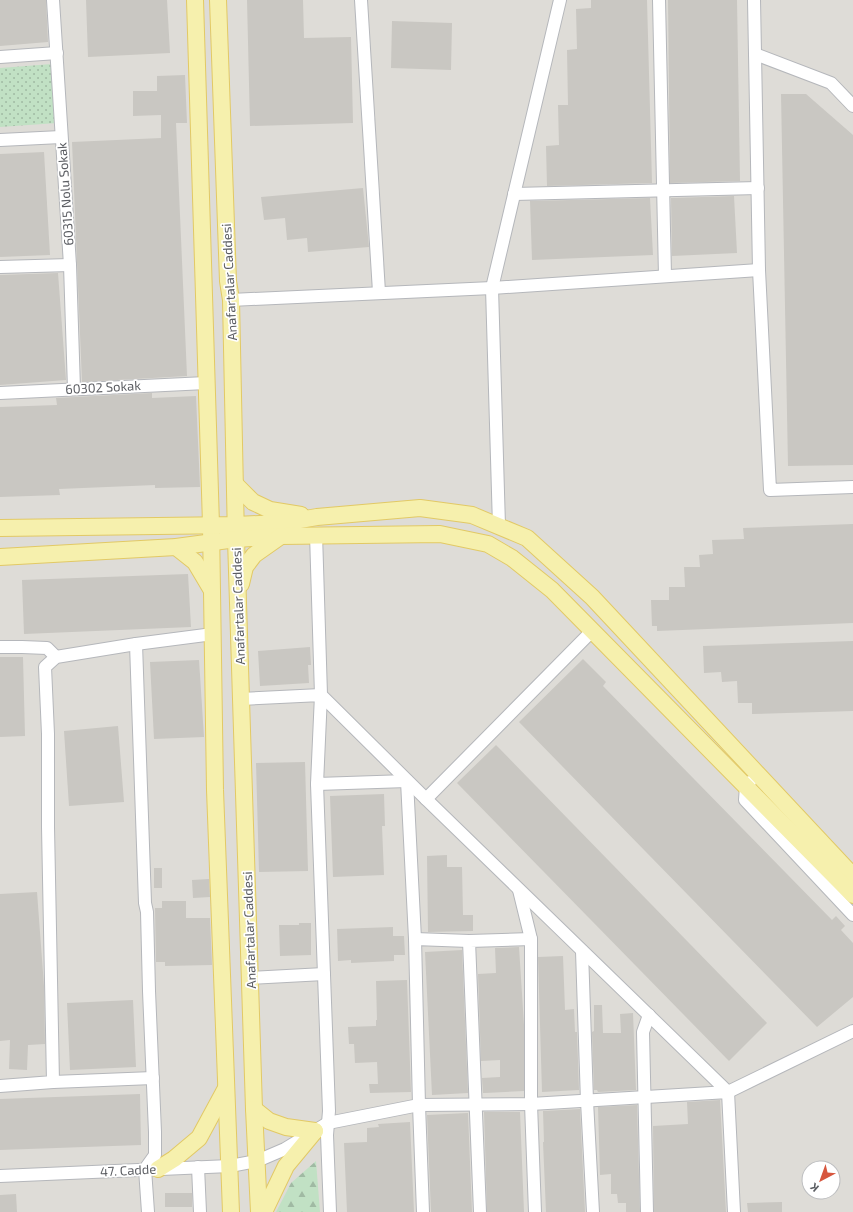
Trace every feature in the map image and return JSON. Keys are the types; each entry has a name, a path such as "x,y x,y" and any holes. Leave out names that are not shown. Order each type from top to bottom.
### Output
{"main road":[{"name":"Anafartalar Caddesi","path":"195,0 211,525 210,542 215,790 231,1212"},
{"name":"Anafartalar Caddesi","path":"218,0 228,281 231,300 237,595 254,1109 259,1212"},
{"path":"235,484 253,502 270,510 317,517"},
{"path":"0,558 176,546 210,542 236,532 317,517 420,508 472,515 527,538 592,597 853,876"},
{"path":"0,528 211,525 236,532 281,536 316,534 440,534 488,544 512,558 552,590 853,895"},
{"path":"237,595 245,567 254,555 281,536"},
{"path":"176,546 195,562 212,591"},
{"path":"151,1169 174,1159 199,1138 227,1086"},
{"path":"254,1109 269,1121 286,1127 323,1130"},
{"path":"264,1212 286,1166 323,1130"}],"street":[{"name":"60315 Nolu Sokak","path":"53,0 70,265 74,389"},
{"path":"361,0 379,292"},
{"path":"499,526 492,288 560,0"},
{"path":"659,0 665,276"},
{"path":"754,0 759,270 770,490 853,487"},
{"path":"0,57 56,54"},
{"path":"755,54 831,83 853,106"},
{"path":"0,140 61,137"},
{"path":"514,194 758,188"},
{"path":"0,267 70,265"},
{"path":"231,300 492,288 759,270"},
{"name":"60302 Sokak","path":"0,392 206,383"},
{"path":"316,534 321,695 317,784 329,1111 323,1130 330,1212"},
{"path":"426,799 592,631"},
{"path":"53,1082 48,827 48,734 45,667 56,657 136,644 213,634"},
{"path":"136,644 145,903 148,912 149,991 155,1155 151,1169 148,1212"},
{"path":"0,647 47,648 56,657"},
{"path":"241,699 321,695 407,781 728,1092 734,1212"},
{"path":"758,774 746,786 745,800 853,914"},
{"path":"317,784 407,781"},
{"path":"407,781 415,939 423,1212"},
{"path":"519,890 531,939 531,1104 535,1212"},
{"path":"415,939 469,941 531,939"},
{"path":"469,941 480,1212"},
{"path":"582,951 592,1212"},
{"path":"250,978 324,974"},
{"path":"647,1212 643,1032 649,1015"},
{"path":"728,1092 853,1031"},
{"path":"0,1086 53,1082 152,1078"},
{"name":"47. Cadde","path":"0,1176 230,1166 257,1161 323,1130 419,1105 531,1104 728,1092"},
{"path":"198,1167 200,1212"}],"shaded area":[{"path":"0,0 853,0 853,1212 0,1212"}],"green space":[{"path":"52,64 57,123 0,127 0,68"},
{"path":"316,1161 320,1212 276,1212 291,1183"}],"building":[{"path":"0,0 46,0 48,42 0,46"},
{"path":"86,0 167,0 170,53 88,57"},
{"path":"247,0 303,0 304,38 351,37 353,123 250,126"},
{"path":"591,0 647,0 652,183 547,186 546,146 559,145 558,105 568,105 567,50 577,49 576,9 591,8"},
{"path":"668,0 737,0 740,181 670,183"},
{"path":"392,21 452,23 451,70 391,68"},
{"path":"185,75 187,123 176,123 187,376 82,382 72,142 161,138 161,115 133,116 133,91 157,91 157,76"},
{"path":"781,94 806,94 853,135 853,465 788,466"},
{"path":"44,152 50,255 0,257 0,154"},
{"path":"363,188 369,247 308,252 307,238 287,240 285,218 264,220 261,197"},
{"path":"734,196 737,253 672,256 671,198"},
{"path":"650,198 653,255 532,260 530,201"},
{"path":"58,273 66,380 0,385 0,275"},
{"path":"152,393 152,398 196,396 200,487 155,488 155,485 59,489 60,495 0,497 0,407 57,405 56,398"},
{"path":"853,524 853,623 657,631 657,626 652,626 651,600 669,600 669,587 685,587 684,567 700,567 699,555 713,554 712,540 744,539 743,528"},
{"path":"188,574 191,627 24,634 22,580"},
{"path":"853,641 853,711 752,714 752,703 738,703 737,681 722,682 721,672 704,673 703,646"},
{"path":"310,647 311,665 308,665 309,683 260,686 258,651"},
{"path":"0,657 23,657 25,736 0,737"},
{"path":"583,659 606,682 603,686 832,920 836,916 845,926 841,930 853,943 853,997 817,1027 519,722"},
{"path":"199,660 204,737 154,739 150,662"},
{"path":"118,726 124,802 69,806 64,731"},
{"path":"496,745 767,1023 729,1061 457,783"},
{"path":"305,762 308,871 259,872 256,763"},
{"path":"384,794 385,826 382,826 384,875 333,877 330,796"},
{"path":"447,855 447,867 462,867 463,915 473,915 473,931 428,932 427,856"},
{"path":"154,868 162,868 162,888 154,888"},
{"path":"209,879 210,897 193,898 192,880"},
{"path":"37,892 44,986 45,1044 28,1045 27,1070 9,1069 10,1040 0,1041 0,894"},
{"path":"162,901 186,901 186,918 210,918 212,965 165,966 165,962 156,962 155,908 162,908"},
{"path":"299,923 311,923 311,955 280,956 279,925 299,925"},
{"path":"393,927 393,936 404,936 405,955 394,955 394,961 351,963 351,960 338,961 337,929"},
{"path":"519,947 524,1025 524,1091 483,1093 482,1078 500,1077 500,1060 481,1061 478,974 496,973 495,948"},
{"path":"462,950 468,1093 432,1095 425,952"},
{"path":"563,956 565,1010 574,1009 575,1032 577,1032 579,1090 542,1092 538,957"},
{"path":"407,980 411,1092 370,1093 369,1084 378,1084 377,1062 355,1063 354,1044 349,1044 348,1027 376,1026 376,981"},
{"path":"133,1000 136,1067 70,1070 67,1003"},
{"path":"594,1005 602,1005 603,1033 621,1033 620,1014 633,1013 636,1090 598,1092 597,1090 594,1090 592,1032 594,1031"},
{"path":"140,1094 141,1145 0,1150 0,1099"},
{"path":"720,1100 726,1212 654,1212 653,1126 688,1124 687,1102"},
{"path":"637,1105 640,1212 626,1212 626,1203 618,1203 617,1194 611,1194 611,1174 600,1175 598,1107"},
{"path":"580,1109 585,1212 546,1212 543,1111"},
{"path":"484,1112 520,1112 524,1212 487,1212"},
{"path":"468,1113 472,1212 431,1212 427,1115"},
{"path":"410,1122 414,1212 347,1212 344,1143 367,1142 367,1128 379,1127 378,1124"},
{"path":"165,1193 192,1193 192,1207 165,1207"},
{"path":"16,1194 17,1212 0,1212 0,1195"},
{"path":"782,1202 782,1212 748,1212 747,1203"}]}
